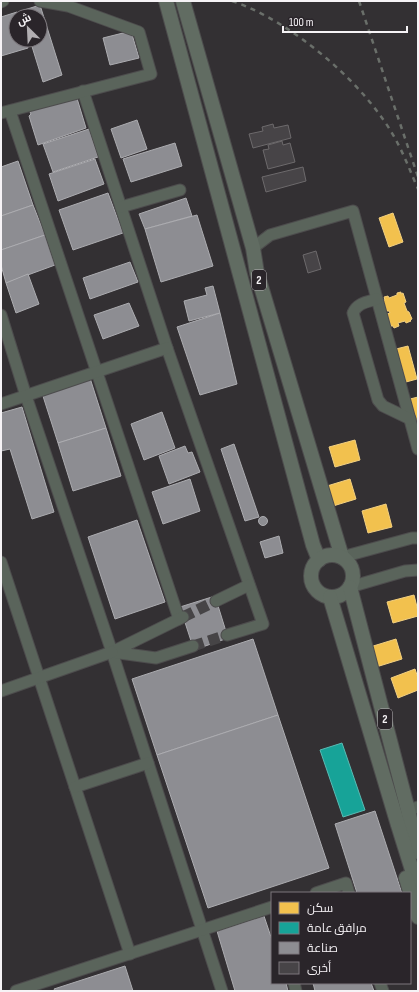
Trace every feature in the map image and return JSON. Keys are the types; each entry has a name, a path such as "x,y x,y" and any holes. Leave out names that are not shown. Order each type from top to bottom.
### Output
{"main road":[{"path":"166,1 311,537 319,560"},
{"name":"2","path":"182,1 253,248 257,273 342,557"},
{"path":"334,555 342,557 352,568 354,574 353,581 345,593 330,597 324,595 314,586 312,572 314,566 319,560 326,556 334,555"},
{"name":"2","path":"350,587 418,852"},
{"path":"330,597 418,839"},
{"path":"409,816 418,888"},
{"path":"409,816 397,838 409,892"},
{"path":"411,897 418,918"}],"street":[{"path":"1,691 112,652 181,618 5,112 152,74 139,32 68,6 40,1"},
{"path":"84,92 167,348 249,585 264,624 228,635"},
{"path":"121,207 180,190"},
{"path":"253,248 270,235 353,211 418,449"},
{"path":"248,231 270,235"},
{"path":"377,299 359,305 355,308 353,313 378,400 384,406 410,418"},
{"path":"1,315 26,396 112,652 222,991"},
{"path":"1,404 167,348"},
{"path":"342,557 416,536"},
{"path":"1,562 130,954"},
{"path":"350,587 405,570 418,570"},
{"path":"216,601 249,585"},
{"path":"112,652 156,658 193,646"},
{"path":"75,787 148,763"},
{"path":"319,892 346,883 349,892"},
{"path":"16,991 202,930 271,910"}],"building: سكن":[{"path":"393,213 403,242 389,247 379,218"},
{"path":"401,292 401,294 403,293 406,302 404,303 407,311 412,319 406,323 405,321 398,323 399,326 394,328 391,326 387,314 390,313 389,311 386,311 383,300 385,300 384,297 388,296 389,298"},
{"path":"408,346 417,379 406,382 396,349"},
{"path":"418,397 418,428 410,399"},
{"path":"355,440 360,460 335,467 329,447"},
{"path":"350,479 356,499 333,506 327,486"},
{"path":"386,504 392,527 368,533 362,511"},
{"path":"414,595 418,616 393,623 387,602"},
{"path":"396,639 402,659 376,667 370,647"},
{"path":"415,669 418,678 418,690 398,698 391,678"}],"building: مرافق عامة":[{"path":"342,743 365,810 343,817 320,750"}],"building: صناعة":[{"path":"40,5 41,8 30,8"},
{"path":"8,15 8,48 28,48 1,56 1,17"},
{"path":"48,30 62,75 43,82 32,48 48,48"},
{"path":"131,31 139,58 110,65 103,38"},
{"path":"76,95 86,128 38,145 29,116 31,114 28,108"},
{"path":"137,120 147,149 121,158 111,129"},
{"path":"89,129 98,157 53,172 43,144"},
{"path":"175,143 182,166 131,182 123,159"},
{"path":"95,159 104,184 58,201 49,174"},
{"path":"18,161 33,205 1,216 1,167"},
{"path":"108,193 123,233 73,250 59,210"},
{"path":"186,198 192,216 145,229 139,214"},
{"path":"33,205 45,235 1,250 1,216"},
{"path":"197,215 213,266 161,282 145,229"},
{"path":"45,235 55,265 6,283 1,265 1,250"},
{"path":"130,262 138,282 90,299 83,278"},
{"path":"28,274 39,304 16,313 6,283"},
{"path":"213,286 220,313 189,321 184,301 207,295 205,288"},
{"path":"129,303 139,326 103,339 94,315"},
{"path":"220,313 237,384 200,395 177,327"},
{"path":"90,378 106,428 58,443 42,393"},
{"path":"22,407 54,512 32,519 10,449 1,451 1,413"},
{"path":"162,412 175,448 144,460 131,424"},
{"path":"106,428 121,476 73,491 58,443"},
{"path":"234,444 259,517 245,521 221,449"},
{"path":"185,446 188,453 192,452 200,472 169,484 159,456"},
{"path":"190,479 200,511 163,524 152,492"},
{"path":"261,517 265,517 267,521 265,525 261,525 259,523 259,519"},
{"path":"137,520 165,602 115,619 88,537"},
{"path":"279,536 283,553 265,558 260,542"},
{"path":"215,596 228,638 194,650 180,607"},
{"path":"253,639 278,715 157,755 132,679"},
{"path":"278,715 329,868 208,908 157,755"},
{"path":"375,811 402,892 357,892 335,824"},
{"path":"264,916 271,937 271,984 286,984 288,991 235,991 217,931"},
{"path":"125,966 133,991 55,991 54,989"},
{"path":"313,984 371,984 374,991 315,991"}],"building: أخرى":[{"path":"273,124 274,128 288,125 291,138 253,148 249,134 263,131 262,127"},
{"path":"282,141 283,145 290,143 295,162 268,169 263,150 269,149 268,145"},
{"path":"303,167 306,181 266,192 262,177"},
{"path":"316,251 321,269 308,273 303,255"}],"tunnel":[{"path":"183,617 216,601"},
{"path":"193,646 227,635"}],"railway":[{"path":"232,1 279,24 303,40 348,78 384,121 397,142 418,189"},
{"path":"359,1 418,177"}]}
